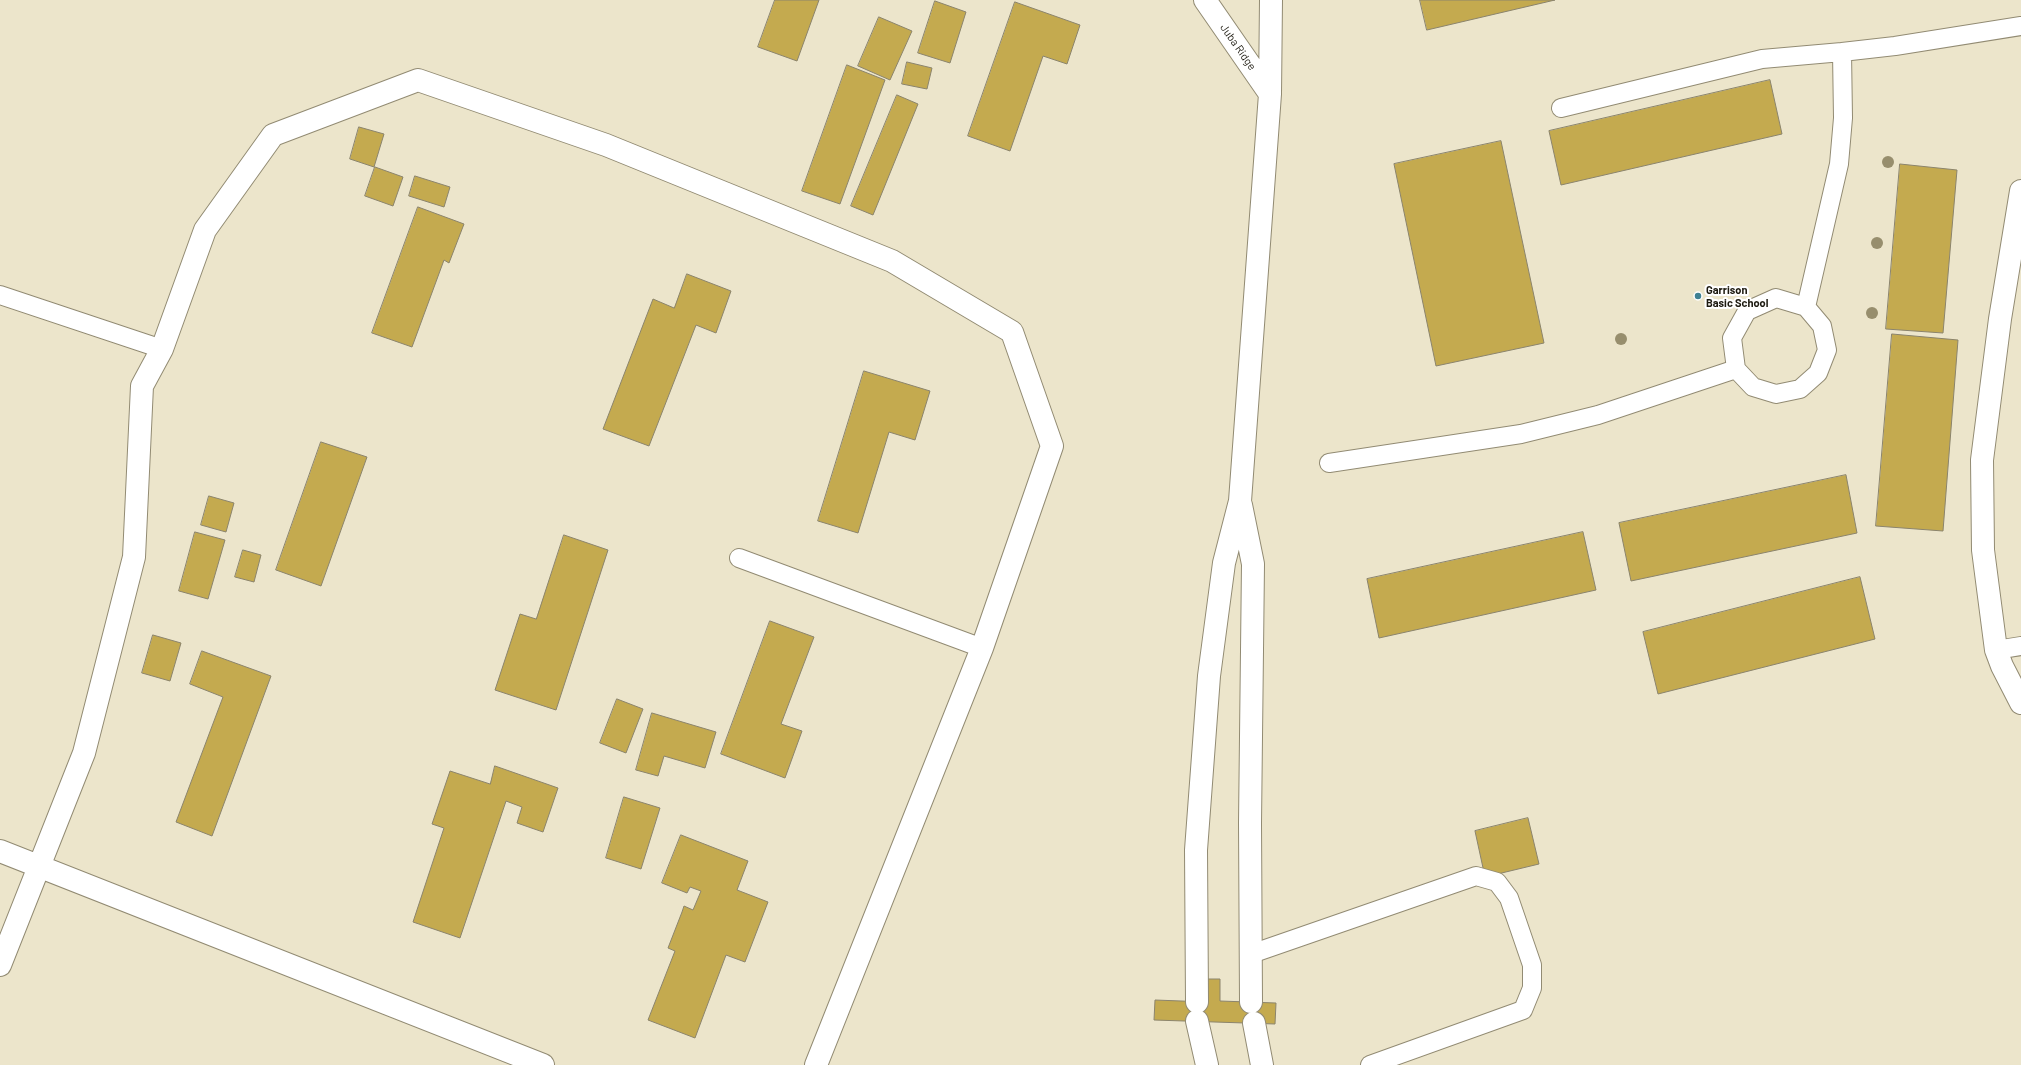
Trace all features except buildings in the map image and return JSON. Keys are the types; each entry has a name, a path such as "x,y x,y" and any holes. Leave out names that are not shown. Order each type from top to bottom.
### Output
{"street":[{"name":"Juba Ridge","path":"1205,0 1270,94"},
{"path":"1207,1065 1197,1012 1196,850 1209,676 1224,563 1240,501 1270,94 1272,0"},
{"path":"0,966 84,753 134,557 142,386 162,349 205,230 273,135 418,80 606,145 892,261 1012,332 1052,446 982,648 816,1065"},
{"path":"2021,191 2000,319 1982,460 1983,550 1996,650 2002,666 2021,703"},
{"path":"1240,501 1253,564 1250,823 1252,1013 1262,1065"},
{"path":"0,851 39,868 543,1065"}],"lane":[{"path":"1561,108 1762,59 1896,46 2021,26"},
{"path":"1806,307 1839,164 1843,118 1842,52"},
{"path":"0,295 162,349"},
{"path":"1776,298 1806,307 1822,326 1827,350 1818,373 1800,389 1776,394 1753,387 1736,369 1732,338 1747,311 1776,298"},
{"path":"1329,463 1521,434 1598,416 1736,369"},
{"path":"739,558 982,648"},
{"path":"1996,650 2021,646"},
{"path":"1251,954 1476,876 1497,882 1509,898 1532,965 1532,988 1523,1010 1370,1065"}],"place":[{"name":"Garrison Basic School","path":"1698,296"}]}
